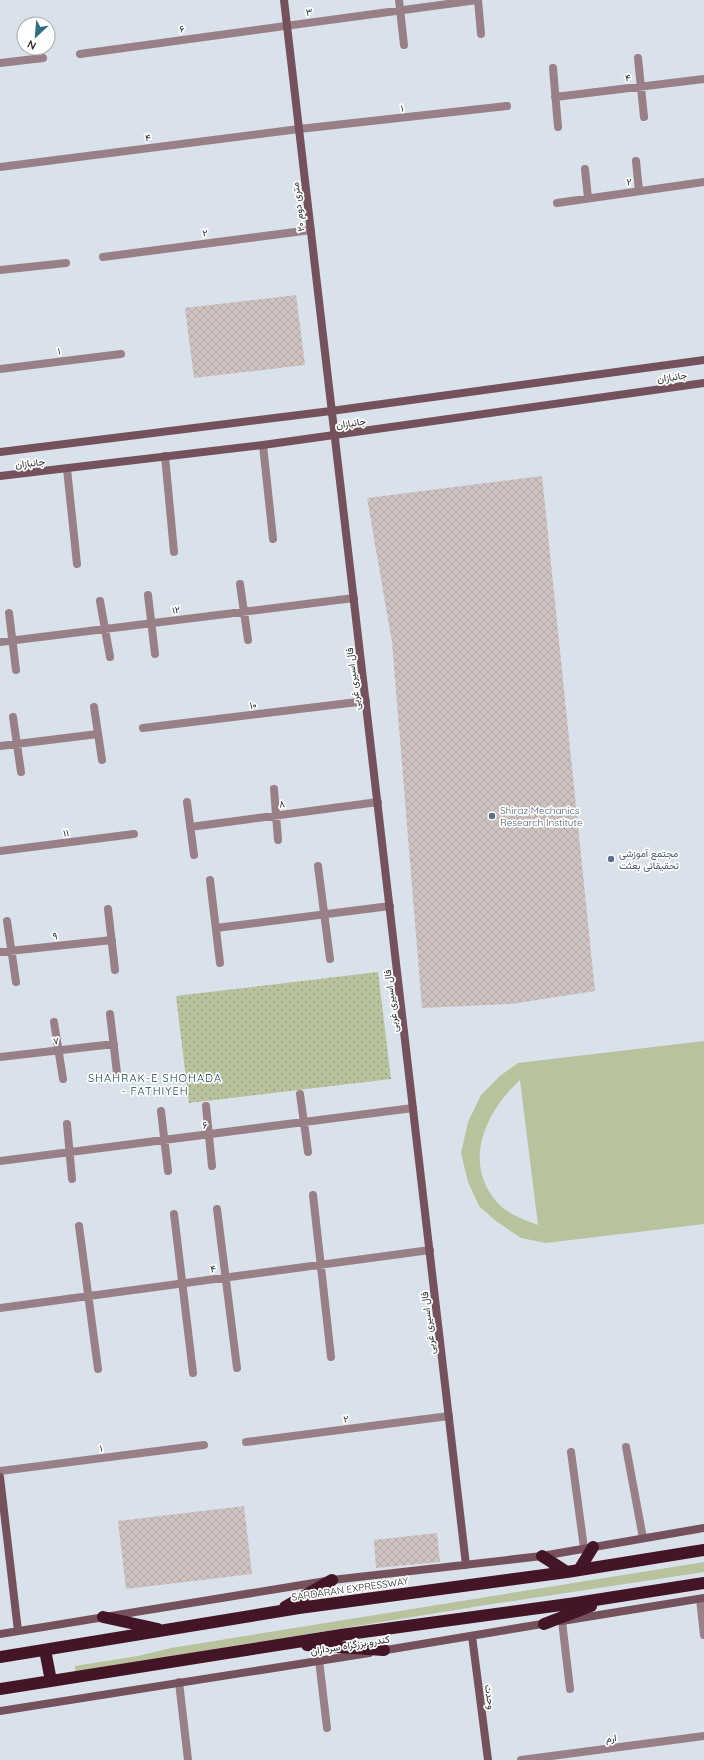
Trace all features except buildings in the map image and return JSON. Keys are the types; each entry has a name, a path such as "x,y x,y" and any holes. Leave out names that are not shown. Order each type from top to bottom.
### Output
{"highway":[{"path":"542,1556 573,1571 589,1548"},
{"name":"SARDARAN EXPRESSWAY","path":"0,1657 278,1612 573,1571 704,1550"},
{"path":"278,1612 332,1580"},
{"path":"0,1689 284,1644 615,1598 704,1583"},
{"path":"544,1624 615,1598"},
{"path":"104,1617 165,1630"},
{"path":"284,1644 384,1650"},
{"path":"44,1650 50,1681"}],"street":[{"name":"۲۰ متری دوم","path":"284,0 335,435"},
{"path":"399,0 404,45"},
{"name":"۳","path":"287,25 477,0"},
{"path":"477,0 481,34"},
{"name":"۶","path":"80,54 287,25"},
{"path":"0,63 43,58"},
{"path":"638,58 644,117"},
{"path":"553,68 558,127"},
{"name":"۴","path":"555,97 704,79"},
{"name":"۱","path":"299,129 507,106"},
{"name":"۴","path":"0,167 299,129"},
{"path":"636,161 639,191"},
{"path":"585,169 588,198"},
{"name":"۲","path":"557,203 704,182"},
{"name":"۲","path":"103,257 311,230"},
{"path":"0,270 66,263"},
{"name":"۱","path":"0,369 121,354"},
{"name":"جانبازان","path":"0,452 331,411 704,360"},
{"name":"جانبازان","path":"0,476 263,445 704,383"},
{"name":"فال اسیری غربی","path":"335,435 466,1565"},
{"path":"263,445 273,539"},
{"path":"165,456 174,552"},
{"path":"67,469 77,564"},
{"path":"240,584 248,640"},
{"path":"148,595 155,654"},
{"name":"۱۲","path":"0,642 354,598"},
{"path":"100,601 110,657"},
{"path":"9,613 16,670"},
{"name":"۱۰","path":"143,728 366,701"},
{"path":"94,707 102,760"},
{"path":"13,716 21,772"},
{"path":"0,746 98,734"},
{"path":"274,790 278,840"},
{"path":"187,802 194,855"},
{"name":"۸","path":"190,827 378,802"},
{"name":"۱۱","path":"0,851 134,834"},
{"path":"318,866 330,959"},
{"path":"210,880 220,963"},
{"path":"216,928 390,906"},
{"path":"108,909 115,970"},
{"path":"7,921 16,982"},
{"name":"۹","path":"0,952 112,940"},
{"path":"110,1014 117,1073"},
{"path":"54,1022 63,1079"},
{"name":"۷","path":"0,1057 114,1044"},
{"path":"300,1094 308,1152"},
{"path":"206,1106 212,1166"},
{"name":"۶","path":"0,1161 413,1108"},
{"path":"161,1111 168,1171"},
{"path":"67,1124 72,1179"},
{"path":"313,1195 331,1357"},
{"path":"217,1209 237,1368"},
{"path":"174,1214 193,1372"},
{"path":"79,1226 98,1369"},
{"name":"۴","path":"0,1308 430,1250"},
{"name":"۲","path":"246,1442 449,1416"},
{"name":"۱","path":"0,1471 204,1445"},
{"path":"626,1447 643,1538"},
{"path":"571,1452 589,1548"},
{"path":"0,1477 18,1631"},
{"path":"0,1634 332,1580 542,1556 704,1528"},
{"path":"702,1599 704,1635"},
{"name":"کندرو بزرگراه سرداران","path":"0,1712 702,1599"},
{"path":"562,1621 570,1689"},
{"name":"وحدت","path":"472,1636 488,1760"},
{"path":"319,1660 327,1728"},
{"path":"179,1682 188,1760"},
{"name":"ارم","path":"521,1760 704,1736"}],"green space":[{"path":"378,972 391,1079 189,1103 176,996"},
{"path":"704,1041 704,1224 546,1243 521,1238 496,1221 479,1206 468,1182 461,1153 468,1122 481,1095 500,1076 518,1063","holes":["520,1080 538,1225 515,1216 504,1209 496,1201 486,1186 481,1169 480,1153 483,1137 489,1121 508,1092"]},
{"path":"704,1562 704,1572 486,1605 75,1672 75,1666 138,1656 171,1648"}],"place":[{"name":"Shiraz Mechanics Research Institute","path":"492,816"},
{"name":"مجتمع آموزشی تحقیقاتی بعثت","path":"611,859"}],"district":[{"name":"SHAHRAK-E SHOHADA - FATHIYEH","path":"155,1084"}]}
